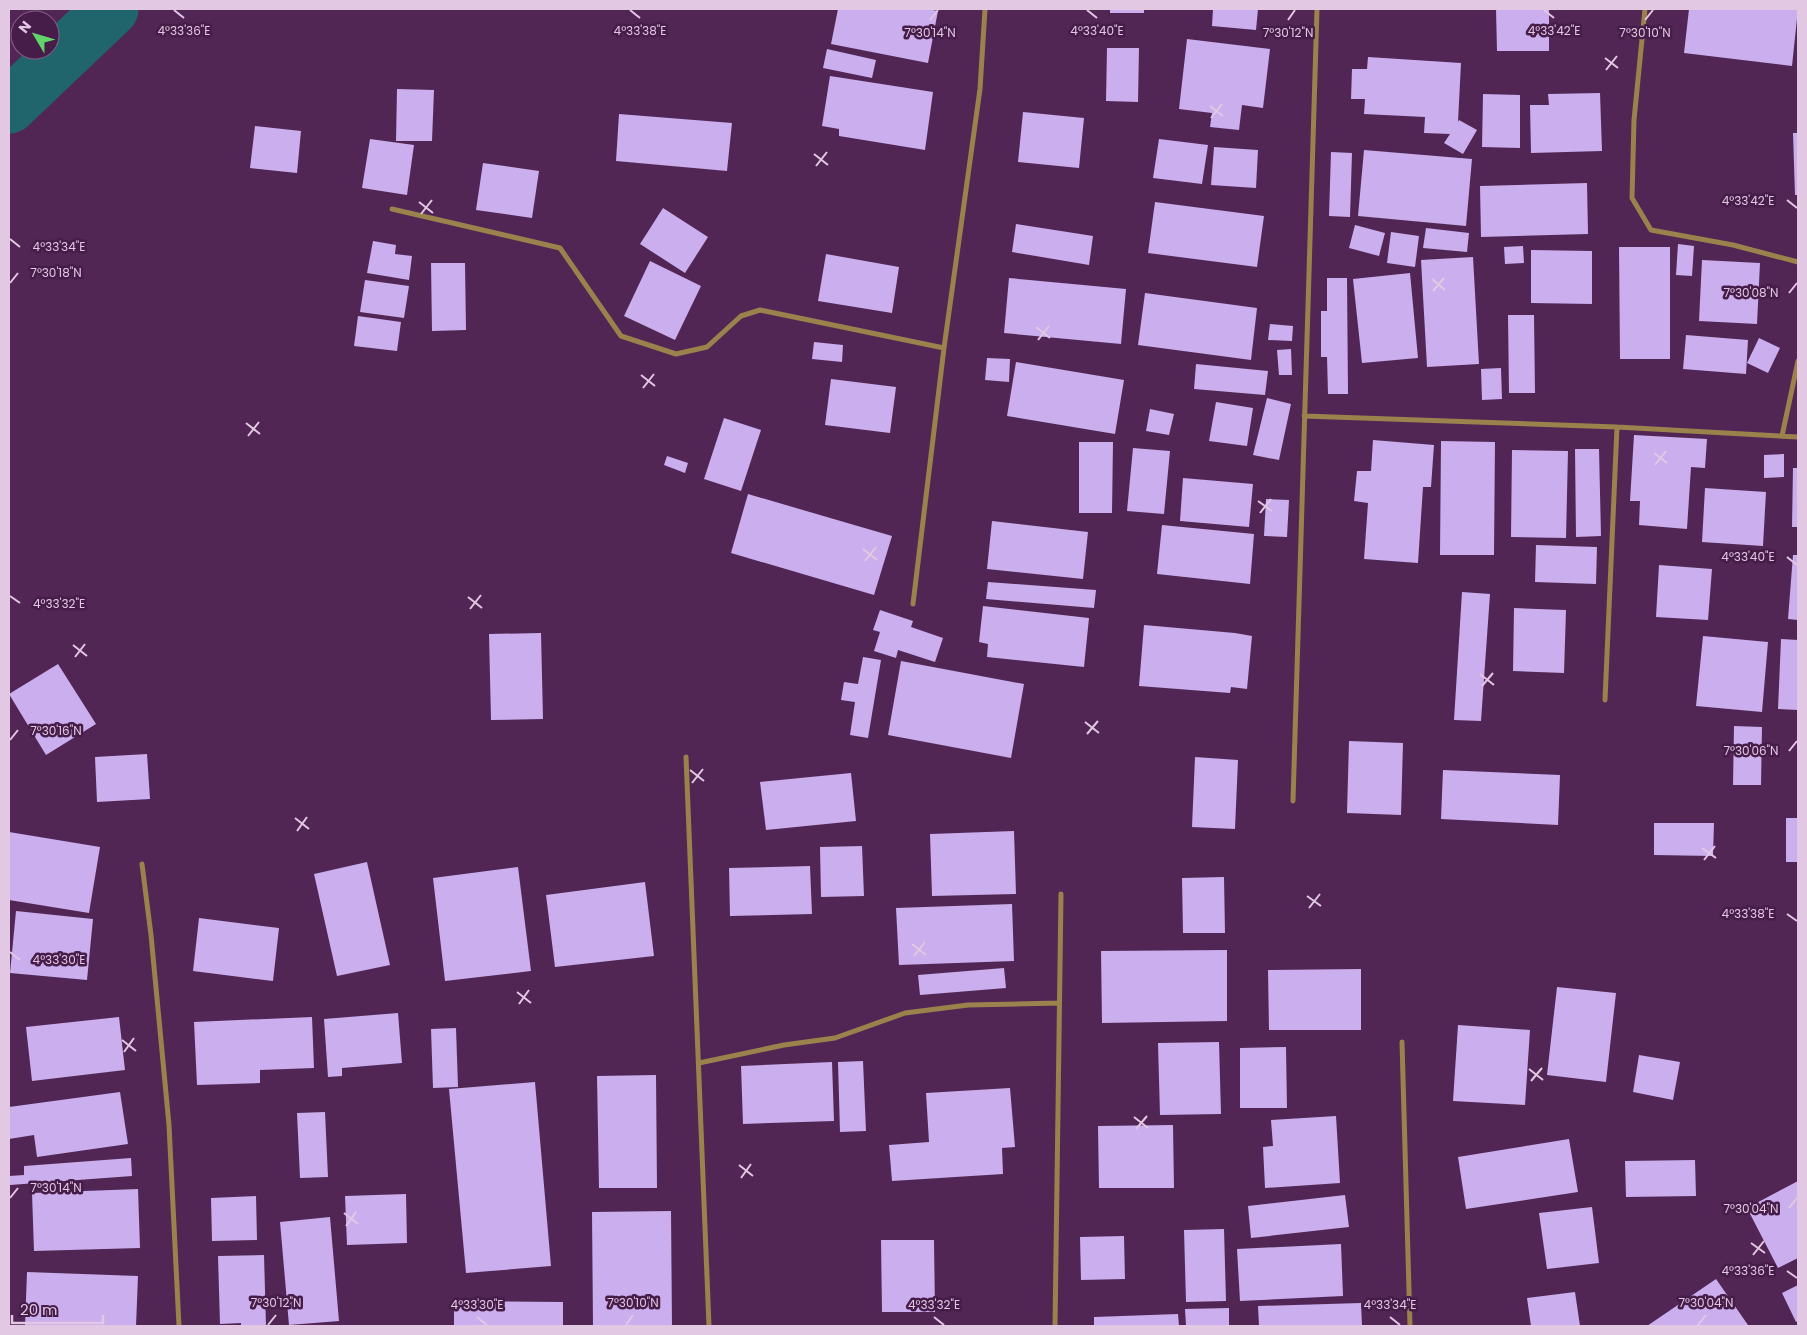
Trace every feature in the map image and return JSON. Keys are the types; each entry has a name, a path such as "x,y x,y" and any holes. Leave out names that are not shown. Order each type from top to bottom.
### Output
{"street":[{"path":"913,604 944,348 980,89 985,9"},
{"path":"1293,801 1317,9"},
{"path":"1646,9 1634,120 1632,198 1651,230 1733,245 1798,262"},
{"path":"392,209 560,248 621,336 676,354 707,347 741,316 760,310 944,348"},
{"path":"1782,436 1798,362"},
{"path":"1304,416 1617,427 1798,437"},
{"path":"1605,700 1617,427"},
{"path":"686,757 709,1326"},
{"path":"142,864 152,945 169,1125 179,1326"},
{"path":"1055,1326 1061,894"},
{"path":"699,1063 774,1047 835,1038 905,1013 968,1005 1059,1002"},
{"path":"1402,1042 1410,1326"}],"building":[{"path":"838,9 928,9 938,11 928,63 831,44"},
{"path":"1110,9 1144,9 1144,13 1110,13"},
{"path":"1213,9 1258,9 1256,30 1212,26"},
{"path":"1496,9 1549,9 1549,51 1497,51"},
{"path":"1689,9 1798,9 1792,66 1684,53"},
{"path":"1187,39 1270,49 1263,108 1242,105 1239,130 1210,127 1212,113 1179,109"},
{"path":"1107,48 1139,48 1138,102 1106,101"},
{"path":"827,49 876,60 872,78 823,68"},
{"path":"1368,57 1461,63 1458,122 1459,120 1477,130 1463,154 1444,143 1450,134 1424,133 1425,117 1364,114 1365,99 1351,99 1352,69 1367,69"},
{"path":"830,76 933,92 925,150 839,136 839,129 822,126"},
{"path":"397,89 434,90 432,141 396,141"},
{"path":"1600,93 1602,151 1531,153 1530,105 1549,105 1548,94"},
{"path":"1483,94 1520,95 1520,148 1482,147"},
{"path":"1023,112 1084,118 1079,168 1018,162"},
{"path":"619,114 732,123 727,171 616,161"},
{"path":"255,126 301,131 297,173 250,168"},
{"path":"1793,133 1798,133 1798,195 1795,195"},
{"path":"370,139 414,145 407,195 362,188"},
{"path":"1159,139 1208,145 1202,184 1153,178"},
{"path":"1214,147 1258,150 1256,188 1211,185"},
{"path":"1364,150 1472,159 1466,226 1358,216"},
{"path":"1331,152 1352,153 1350,217 1329,216"},
{"path":"483,163 539,171 532,218 476,210"},
{"path":"1587,183 1588,234 1481,237 1480,186"},
{"path":"1155,202 1264,216 1257,267 1148,253"},
{"path":"663,208 708,237 685,273 640,244"},
{"path":"1016,224 1093,236 1089,265 1012,252"},
{"path":"1355,225 1385,233 1379,256 1349,248"},
{"path":"1426,228 1469,233 1467,252 1423,248"},
{"path":"1391,232 1419,236 1415,267 1387,263"},
{"path":"373,241 396,245 395,254 412,256 409,280 367,273"},
{"path":"1678,244 1694,246 1692,276 1676,275"},
{"path":"1523,246 1524,263 1505,264 1504,247"},
{"path":"1619,247 1670,247 1670,359 1620,359"},
{"path":"1531,250 1592,251 1592,304 1531,303"},
{"path":"826,254 899,267 892,313 818,301"},
{"path":"1473,257 1479,364 1427,367 1421,260"},
{"path":"1702,260 1760,263 1757,324 1699,321"},
{"path":"650,261 701,286 675,340 624,316"},
{"path":"431,263 465,263 466,330 432,331"},
{"path":"1410,273 1418,358 1362,363 1353,279"},
{"path":"1009,278 1126,289 1121,344 1004,333"},
{"path":"1327,278 1347,278 1348,394 1328,394 1327,357 1321,357 1321,311 1327,311"},
{"path":"365,280 409,286 404,318 360,312"},
{"path":"1145,293 1257,308 1251,360 1138,345"},
{"path":"1508,315 1534,315 1535,393 1509,393"},
{"path":"358,316 401,322 397,351 354,346"},
{"path":"1270,324 1293,326 1292,341 1268,340"},
{"path":"1686,335 1748,340 1746,374 1683,369"},
{"path":"1759,338 1780,348 1768,373 1747,363"},
{"path":"814,342 843,345 842,362 812,359"},
{"path":"1291,349 1292,375 1279,375 1277,350"},
{"path":"987,358 1010,359 1009,382 985,380"},
{"path":"1016,362 1124,380 1115,434 1007,416"},
{"path":"1196,364 1268,371 1265,395 1194,389"},
{"path":"1501,368 1502,399 1482,400 1481,369"},
{"path":"831,379 896,387 890,433 825,425"},
{"path":"1267,398 1291,404 1279,460 1253,455"},
{"path":"1216,402 1253,408 1247,446 1209,441"},
{"path":"1150,409 1174,414 1169,435 1146,431"},
{"path":"724,418 761,430 741,491 704,479"},
{"path":"1634,435 1707,439 1705,468 1691,467 1687,529 1639,525 1640,501 1630,501"},
{"path":"1373,440 1434,445 1431,487 1423,487 1418,563 1364,559 1368,503 1354,501 1357,471 1371,471"},
{"path":"1441,441 1495,442 1494,555 1440,555"},
{"path":"1079,442 1113,442 1112,513 1079,513"},
{"path":"1133,448 1170,451 1164,514 1127,511"},
{"path":"1575,449 1599,449 1601,536 1576,537"},
{"path":"1512,450 1568,451 1566,538 1511,537"},
{"path":"1784,454 1784,477 1764,478 1764,455"},
{"path":"667,456 688,463 685,473 664,465"},
{"path":"1793,468 1798,468 1798,527 1792,527"},
{"path":"1183,478 1253,484 1249,527 1180,521"},
{"path":"1705,488 1766,492 1763,546 1702,542"},
{"path":"748,494 892,536 874,595 731,553"},
{"path":"1266,499 1289,500 1287,537 1264,536"},
{"path":"992,521 1088,532 1083,579 987,569"},
{"path":"1162,525 1254,534 1250,584 1157,574"},
{"path":"1536,545 1597,547 1596,584 1535,582"},
{"path":"1793,555 1798,555 1798,620 1788,619"},
{"path":"1659,565 1712,569 1708,620 1656,617"},
{"path":"988,582 1096,590 1094,608 986,599"},
{"path":"1462,592 1490,594 1481,721 1454,720"},
{"path":"983,606 1089,618 1084,667 987,657 988,644 979,642"},
{"path":"1514,608 1566,610 1564,673 1513,671"},
{"path":"880,610 913,621 911,627 943,638 935,662 898,650 896,658 874,651 880,632 873,630"},
{"path":"1144,625 1252,636 1247,689 1231,687 1230,693 1139,686"},
{"path":"541,633 543,719 491,720 489,634"},
{"path":"1703,636 1768,642 1762,712 1696,706"},
{"path":"1781,639 1798,640 1798,710 1778,709"},
{"path":"863,657 881,660 868,738 850,735 855,702 841,700 844,682 858,684"},
{"path":"901,661 1024,684 1011,758 888,735"},
{"path":"58,664 96,724 46,755 9,694"},
{"path":"1734,726 1762,727 1761,785 1733,785"},
{"path":"1349,741 1403,743 1401,815 1347,813"},
{"path":"147,754 150,799 97,802 95,757"},
{"path":"1195,757 1238,760 1235,829 1192,827"},
{"path":"1443,770 1560,775 1558,825 1441,819"},
{"path":"851,773 856,821 766,830 760,782"},
{"path":"1786,818 1798,818 1798,862 1786,862"},
{"path":"1654,823 1714,823 1713,856 1654,855"},
{"path":"1014,831 1016,894 932,896 930,834"},
{"path":"9,832 100,847 89,913 9,900"},
{"path":"862,846 864,896 821,897 820,847"},
{"path":"367,862 390,965 337,976 314,874"},
{"path":"810,866 812,914 730,916 729,868"},
{"path":"518,867 531,971 445,981 433,878"},
{"path":"1224,877 1225,933 1183,933 1182,878"},
{"path":"645,882 654,956 555,967 546,895"},
{"path":"1012,904 1014,961 899,965 896,908"},
{"path":"16,911 93,919 87,980 10,973"},
{"path":"199,918 279,928 273,981 193,971"},
{"path":"1227,950 1227,1021 1102,1023 1101,951"},
{"path":"1004,968 1006,988 920,995 918,975"},
{"path":"1361,969 1361,1030 1269,1030 1268,970"},
{"path":"1557,987 1616,993 1606,1082 1547,1075"},
{"path":"398,1013 402,1063 342,1068 342,1076 328,1077 324,1019"},
{"path":"119,1017 125,1070 32,1081 26,1027"},
{"path":"312,1017 314,1068 260,1070 260,1083 197,1085 194,1022"},
{"path":"1458,1025 1530,1030 1525,1105 1453,1101"},
{"path":"456,1028 458,1087 433,1088 431,1029"},
{"path":"1219,1042 1221,1114 1160,1115 1158,1043"},
{"path":"1286,1047 1287,1108 1240,1108 1240,1048"},
{"path":"1639,1055 1680,1062 1673,1100 1633,1092"},
{"path":"863,1061 866,1131 840,1132 838,1062"},
{"path":"832,1062 834,1121 743,1124 741,1066"},
{"path":"656,1075 657,1188 599,1188 597,1076"},
{"path":"535,1082 551,1266 466,1273 449,1089"},
{"path":"1010,1088 1015,1147 1002,1148 1003,1174 892,1181 889,1145 929,1142 926,1093"},
{"path":"120,1092 128,1144 37,1157 34,1135 9,1139 9,1107"},
{"path":"325,1112 328,1177 300,1178 297,1113"},
{"path":"1336,1116 1340,1183 1265,1188 1263,1147 1273,1146 1271,1120"},
{"path":"1173,1125 1174,1188 1099,1188 1098,1126"},
{"path":"1569,1139 1578,1192 1466,1209 1458,1157"},
{"path":"131,1158 132,1176 10,1185 9,1176 24,1175 24,1166"},
{"path":"1695,1160 1696,1196 1626,1197 1625,1161"},
{"path":"1798,1181 1798,1258 1778,1268 1747,1208"},
{"path":"138,1189 140,1248 34,1251 32,1193"},
{"path":"406,1194 407,1243 347,1245 345,1196"},
{"path":"1345,1195 1349,1227 1251,1238 1248,1206"},
{"path":"256,1196 257,1240 212,1241 211,1198"},
{"path":"1592,1207 1599,1263 1547,1269 1539,1213"},
{"path":"671,1211 672,1326 593,1326 592,1212"},
{"path":"330,1217 339,1321 289,1325 280,1222"},
{"path":"1224,1229 1226,1301 1186,1302 1184,1230"},
{"path":"1124,1236 1125,1279 1081,1280 1080,1237"},
{"path":"881,1240 934,1240 935,1312 882,1312"},
{"path":"1341,1244 1343,1296 1240,1301 1237,1249"},
{"path":"264,1255 266,1326 241,1326 241,1323 220,1324 218,1256"},
{"path":"27,1272 138,1276 136,1326 25,1326"},
{"path":"1716,1279 1747,1326 1647,1326"},
{"path":"1798,1285 1798,1321 1796,1322 1782,1293"},
{"path":"1575,1292 1580,1326 1531,1326 1527,1298"},
{"path":"454,1301 563,1302 563,1326 454,1326"},
{"path":"1361,1303 1362,1326 1259,1326 1258,1306"},
{"path":"1229,1308 1229,1326 1186,1326 1185,1309"},
{"path":"1178,1314 1179,1326 1094,1326 1094,1317"}],"waterway":[{"path":"9,106 111,9"}]}
